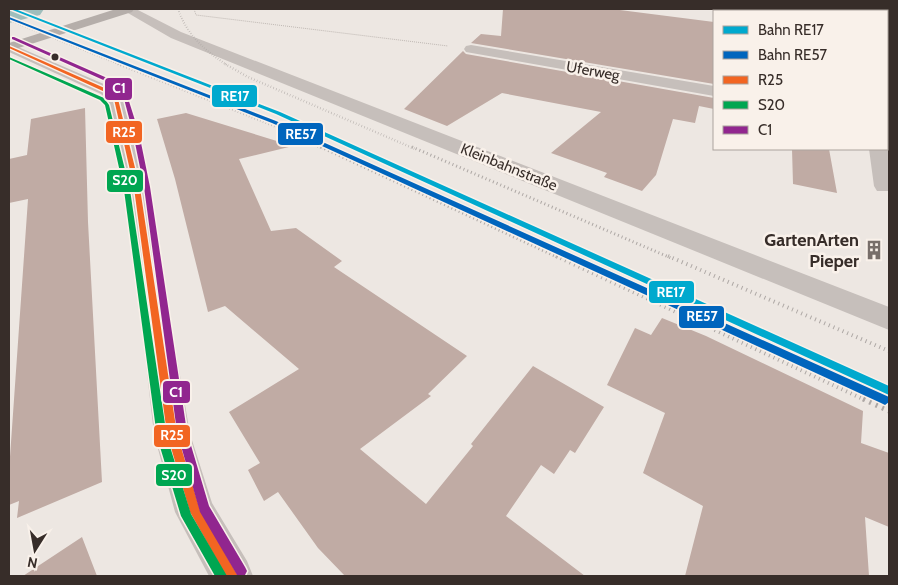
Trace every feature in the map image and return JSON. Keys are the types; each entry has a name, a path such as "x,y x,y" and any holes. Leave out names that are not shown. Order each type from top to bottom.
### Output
{"main road":[{"path":"9,47 129,10"}],"street":[{"path":"129,10 150,9"},
{"name":"Kleinbahnstraße","path":"129,10 176,35 889,319"},
{"path":"9,47 107,91 116,99 137,188 172,434 195,512 232,576"},
{"name":"Uferweg","path":"471,49 713,92"},
{"path":"879,150 885,186"}],"path":[{"path":"194,9 196,15 471,49"}],"building":[{"path":"503,9 612,9 713,22 713,84 471,43 481,34 501,36"},
{"path":"463,51 466,54 713,98 713,109 699,106 695,123 673,119 656,175 642,191 604,177 607,173 551,153 601,112 502,93 447,126 404,109"},
{"path":"85,108 88,222 102,482 17,518 19,501 9,505 9,471 28,199 9,203 9,159 27,155 31,119"},
{"path":"186,113 293,146 239,159 271,231 296,228 342,261 334,267 467,356 428,394 431,396 360,449 426,504 473,446 471,444 533,366 604,407 575,453 570,450 554,474 541,465 506,516 585,576 345,576 318,548 278,492 264,501 248,470 260,463 229,412 299,369 225,306 208,312 175,179 157,119"},
{"path":"792,150 829,150 837,193 793,184"},
{"path":"662,318 706,336 863,411 861,443 889,453 889,527 865,517 869,576 685,576 703,506 643,473 665,413 607,385 635,328 651,335"},
{"path":"82,537 97,576 23,576"}],"waterway":[{"path":"9,14 29,9"}],"railway":[{"path":"178,9 186,27 197,41 227,65"},
{"path":"9,20 121,65"},
{"path":"118,64 279,128 323,149"},
{"path":"225,64 248,77 415,149"},
{"path":"321,147 559,258"},
{"path":"412,147 671,258"},
{"path":"556,256 865,400"},
{"path":"668,256 889,351"},
{"path":"863,399 889,411"}],"rail line":[{"name":"RE17","path":"12,9 278,113 889,391"},
{"name":"RE57","path":"9,18 274,122 885,400"}],"transit line":[{"name":"C1","path":"13,38 112,82 125,95 136,133 147,187 182,432 204,508 241,571"},
{"name":"R25","path":"9,47 107,91 116,99 137,188 172,434 195,512 232,576"},
{"name":"S20","path":"9,58 102,99 107,105 127,190 162,437 186,516 221,576"}],"place":[{"name":"GartenArten Pieper","path":"874,250"}]}
